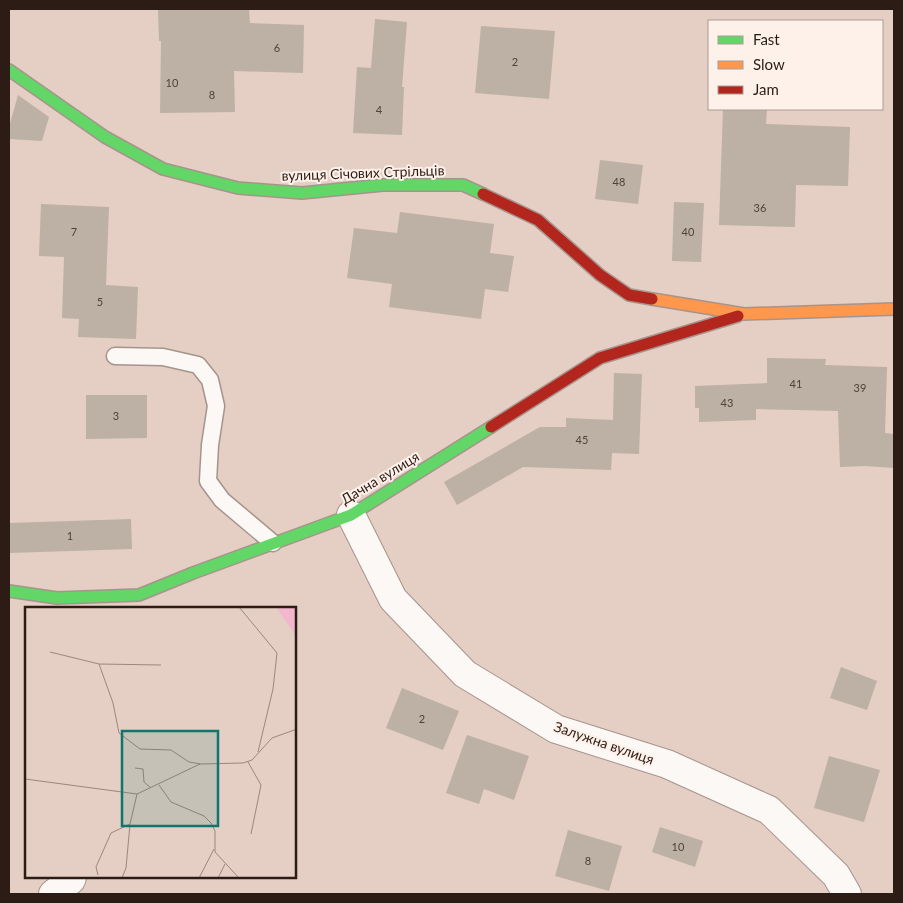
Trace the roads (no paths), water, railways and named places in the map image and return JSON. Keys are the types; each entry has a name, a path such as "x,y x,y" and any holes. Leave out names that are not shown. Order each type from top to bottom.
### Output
{"street":[{"name":"вулиця Січових Стрільців","path":"9,70 105,137 163,169 238,188 302,193 383,185 463,185 538,220 600,274 630,295 744,314"},
{"path":"744,314 894,309"},
{"name":"Дачна вулиця","path":"9,590 57,598 140,601 273,543 351,515 600,358 744,314"},
{"name":"Залужна вулиця","path":"351,515 393,599 465,674 556,729 667,764 770,810 836,875 847,894"}],"lane":[{"path":"115,356 163,357 198,366 210,380 216,406 210,445 208,481 222,500 273,543"}]}
